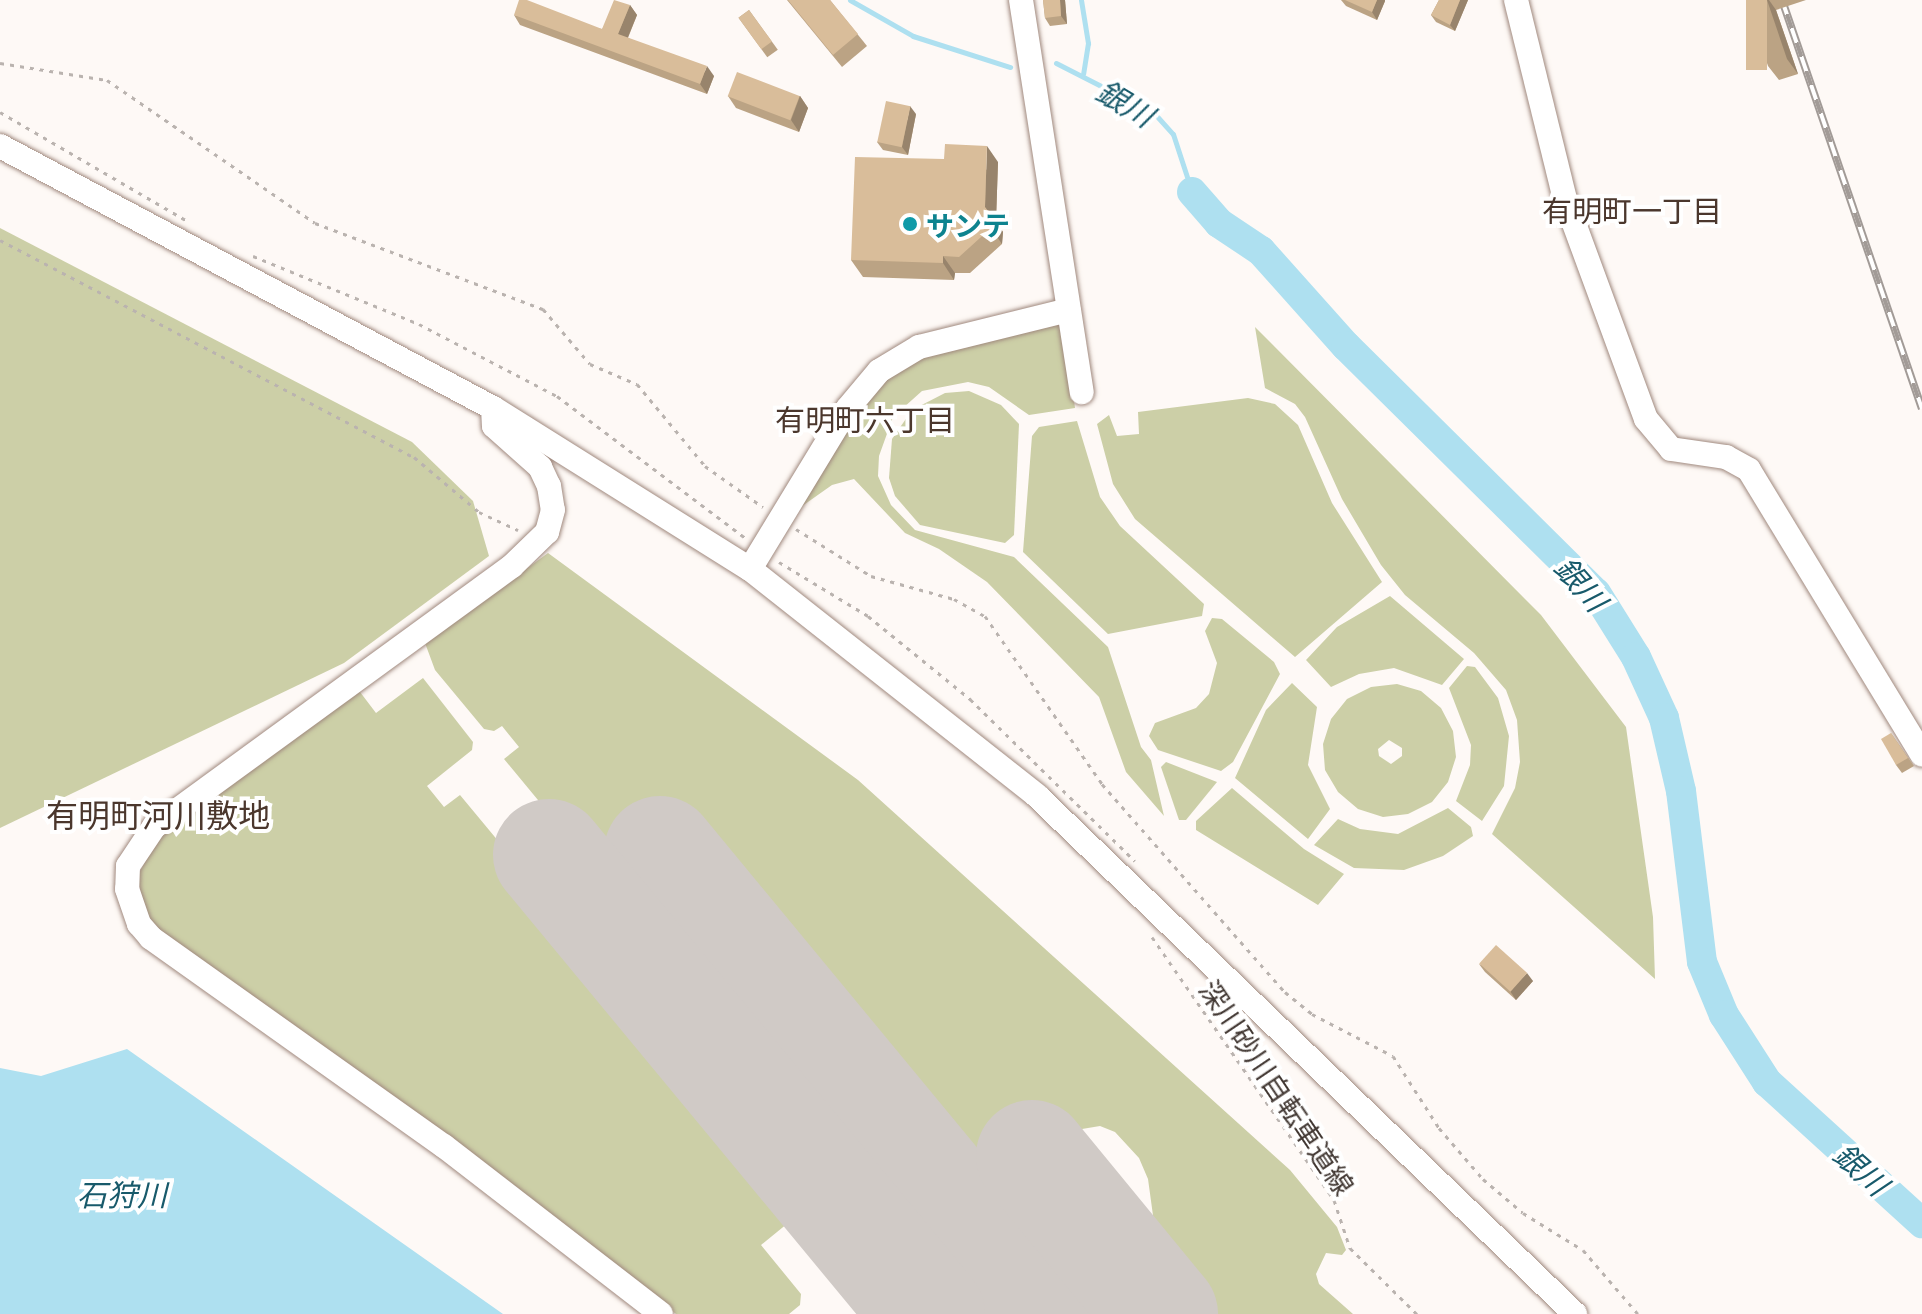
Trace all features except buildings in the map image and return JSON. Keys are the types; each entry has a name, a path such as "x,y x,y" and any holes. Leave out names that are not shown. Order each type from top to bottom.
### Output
{"street":[{"path":"1021,0 1082,392"},
{"path":"1516,0 1565,199 1646,419 1671,449 1726,457 1749,470 1922,754"},
{"path":"0,146 493,408 750,569 1037,796 1575,1314"},
{"path":"750,569 848,408 886,365 919,347 1068,310"},
{"path":"493,408 494,426 540,467 549,486 553,510 547,532 512,566 154,827 128,866 127,889 135,916 151,938 444,1146 661,1314"}],"path":[{"path":"0,63 107,80 315,223 543,309 590,364 637,384 705,466 781,519 871,576 954,599 985,616 1102,784 1285,992 1312,1014 1393,1056 1439,1128 1473,1168 1523,1213 1583,1250 1638,1314"},
{"path":"0,240 414,457 450,491 504,527 547,532"},
{"name":"深川砂川自転車道線","path":"1150,934 1334,1200 1350,1248 1417,1314"}],"green space":[{"path":"0,228 412,442 473,501 489,556 344,663 0,828"},
{"path":"1059,323 1065,332 1075,408 1029,415 989,387 968,382 922,391 893,417 879,456 878,476 891,505 915,530 1014,557 1108,647 1141,747 1151,760 1164,816 1126,772 1099,697 987,582 939,549 905,533 854,479 832,485 798,509 869,393 921,355"},
{"path":"1255,327 1541,615 1626,727 1653,917 1655,979 1492,834 1515,788 1520,762 1517,720 1506,690 1474,653 1405,595 1381,565 1342,499 1305,417 1295,404 1265,388"},
{"path":"969,391 1001,405 1019,424 1014,535 1005,543 920,525 895,496 889,478 892,439 912,410 945,393"},
{"path":"1248,398 1275,404 1298,425 1332,503 1382,582 1295,657 1135,519 1113,484 1097,424 1109,415 1117,436 1139,434 1138,412"},
{"path":"1077,421 1100,497 1120,526 1204,604 1202,616 1108,634 1023,552 1032,436 1039,427"},
{"path":"548,553 858,780 1290,1170 1337,1227 1346,1250 1342,1255 1326,1253 1316,1274 1319,1284 1353,1314 1205,1314 1158,1252 1148,1179 1139,1158 1115,1132 1100,1126 1064,1132 1017,1171 1135,1314 976,1314 855,1168 847,1174 504,759 519,747 502,726 494,731 484,729 435,670 425,643"},
{"path":"1390,596 1464,659 1442,685 1394,668 1359,674 1331,687 1306,660 1337,627"},
{"path":"1212,618 1222,619 1274,662 1280,674 1233,762 1221,771 1158,750 1149,736 1155,723 1196,708 1209,694 1217,663 1205,631"},
{"path":"1467,666 1475,667 1498,698 1509,736 1504,786 1482,821 1456,801 1470,765 1471,745 1449,688"},
{"path":"423,678 473,742 472,750 427,786 444,807 460,795 804,1210 761,1245 801,1294 800,1305 789,1314 676,1314 581,1237 178,948 148,920 137,877 158,837 357,688 376,713"},
{"path":"1292,683 1317,707 1308,765 1330,809 1308,839 1235,778 1266,710"},
{"path":"1397,684 1421,691 1441,708 1453,731 1456,757 1448,782 1432,802 1408,814 1383,817 1358,809 1338,792 1325,770 1323,744 1331,719 1347,699 1371,687","holes":["1389,740 1402,748 1402,756 1391,764 1379,756 1378,749"]},
{"path":"1166,762 1217,782 1186,820 1179,820 1161,767"},
{"path":"1232,788 1304,849 1344,874 1318,905 1196,830 1196,821"},
{"path":"1448,808 1471,827 1473,836 1443,856 1404,870 1354,868 1314,845 1338,819 1360,829 1398,834"},
{"path":"521,826 549,828 842,1179 809,1205 518,853"}],"water":[{"name":"石狩川","path":"127,1049 503,1314 0,1314 0,1068 41,1076"}],"waterway":[{"name":"銀川","path":"850,0 913,36 1010,67"},
{"path":"1081,0 1088,43 1083,74"},
{"name":"銀川","path":"1056,63 1154,113 1173,134 1192,192"},
{"name":"銀川","path":"1192,192 1219,223 1261,251 1346,346 1596,593 1636,657 1664,718 1681,791 1702,962 1724,1015 1767,1082 1922,1223"}],"runway":[{"path":"660,852 1042,1314"},
{"path":"549,855 929,1314"},
{"path":"1032,1156 1162,1314"}],"railway":[{"path":"1782,0 1922,409"}],"place":[{"name":"サンテ","path":"910,224"}],"district":[{"name":"有明町一丁目","path":"1632,209"},
{"name":"有明町六丁目","path":"865,418"},
{"name":"有明町河川敷地","path":"158,813"}]}
